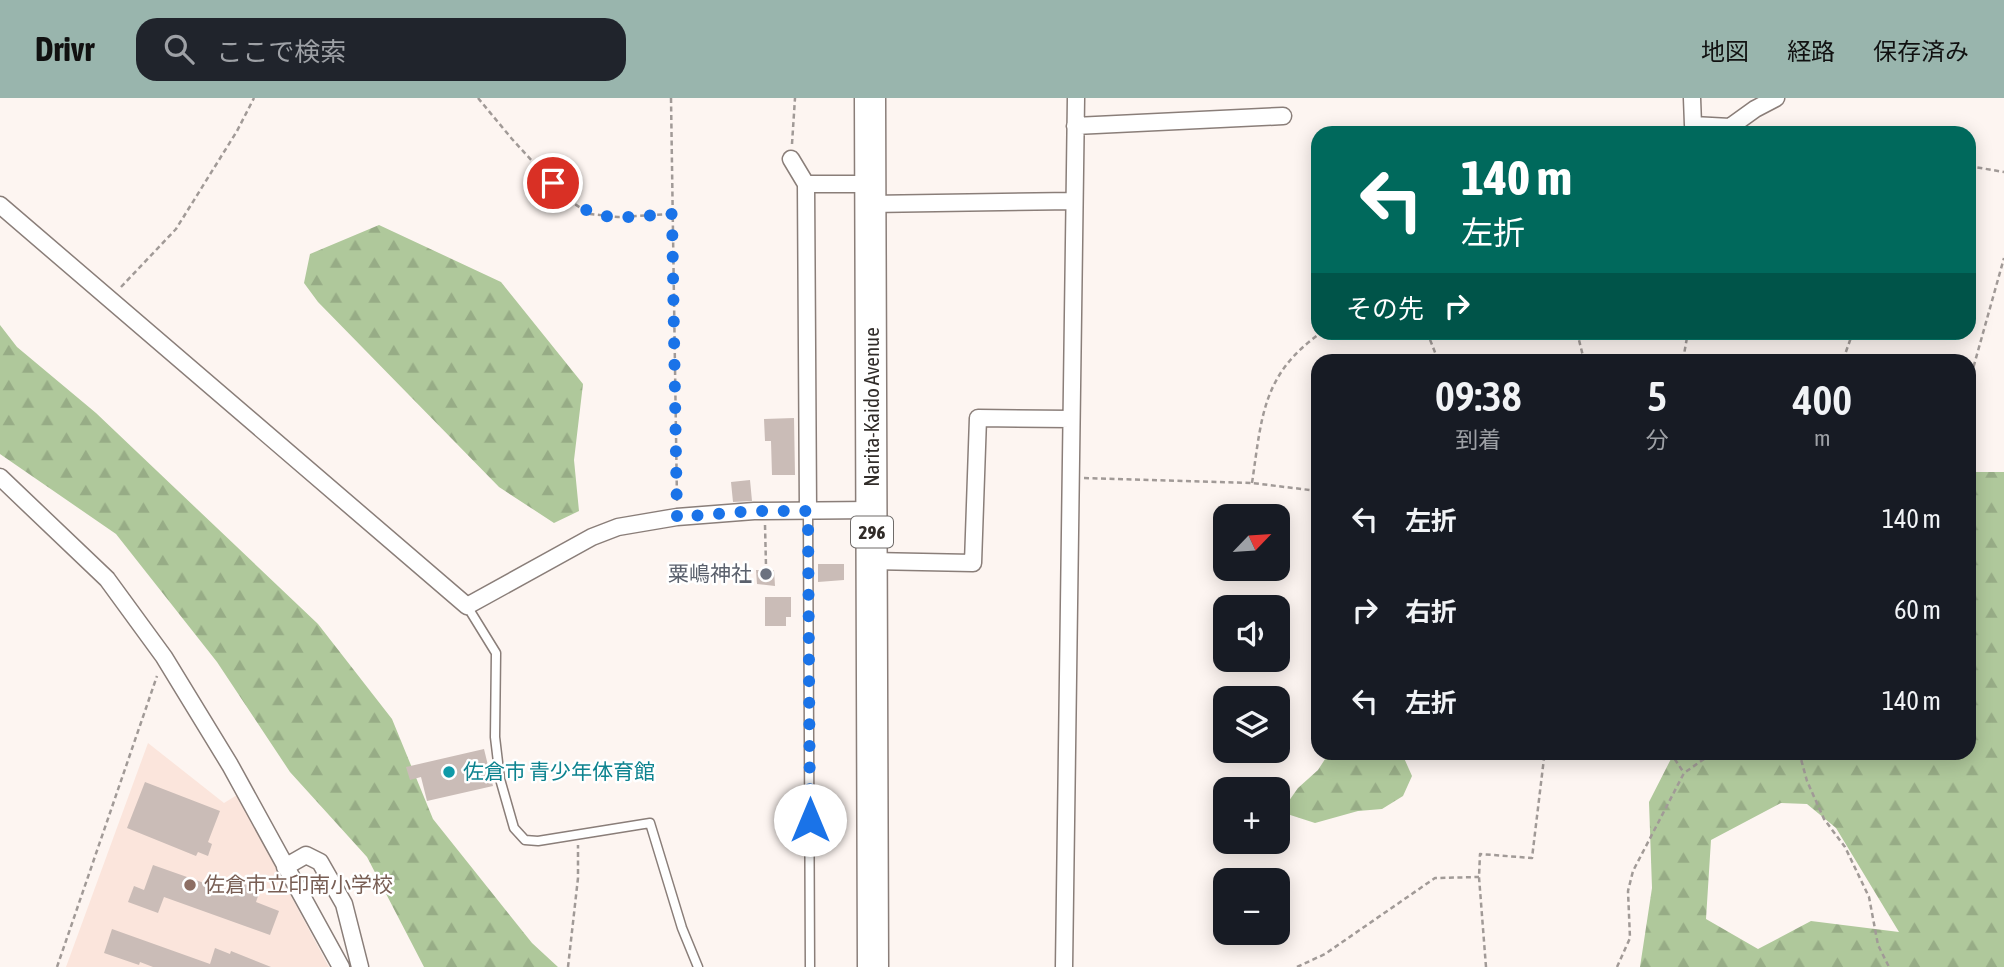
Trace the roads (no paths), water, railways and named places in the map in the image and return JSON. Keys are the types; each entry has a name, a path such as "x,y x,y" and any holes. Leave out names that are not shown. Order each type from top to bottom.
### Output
{"highway":[{"name":"Narita-Kaido Avenue","path":"870,98 873,967"}],"street":[{"path":"1064,967 1076,98"},
{"path":"1692,98 1693,125 1712,126"},
{"path":"1731,126 1776,98"},
{"path":"1075,126 1283,116"},
{"path":"791,159 806,184 808,511"},
{"path":"806,184 870,194 1074,201"},
{"path":"0,205 467,606 592,537 618,527 677,517 764,511 873,510"},
{"path":"872,561 973,563 978,418 1071,419"},
{"path":"0,477 107,579 164,657 230,765 341,967"},
{"path":"285,867 306,855 320,862 344,904 360,967"}],"lane":[{"path":"808,511 810,967"},
{"path":"467,606 496,653 495,737 500,779 514,828 525,841 538,841 650,823 682,928 698,967"}],"place":[{"name":"粟嶋神社","path":"766,574"},
{"name":"佐倉市 青少年体育館","path":"449,772"},
{"name":"佐倉市立印南小学校","path":"190,885"}]}
